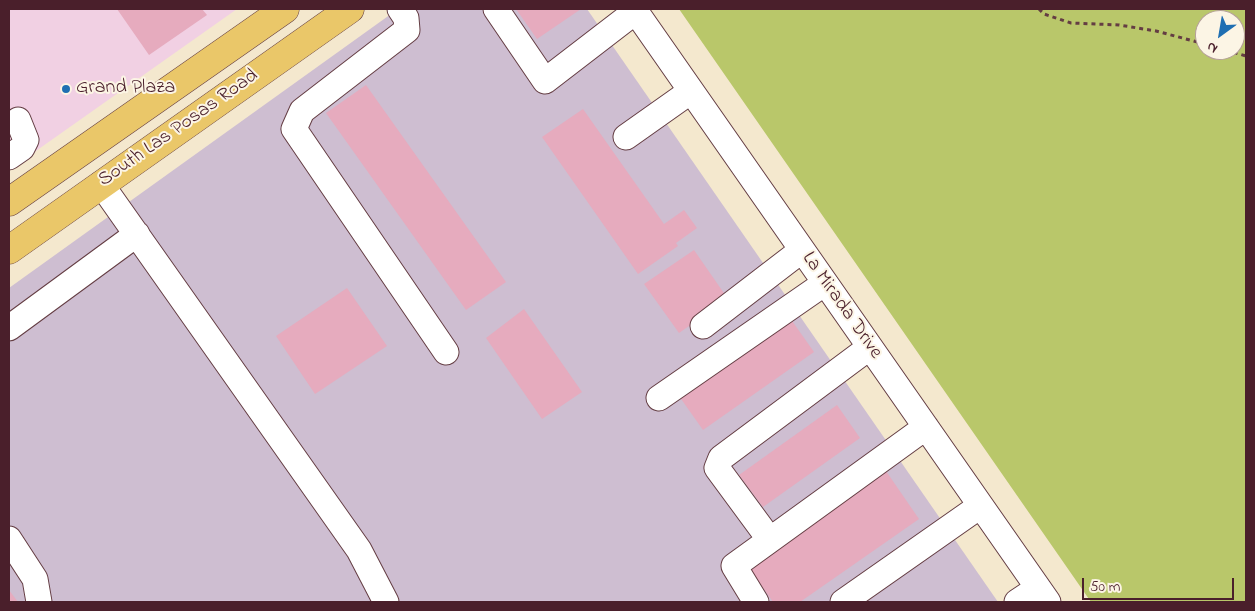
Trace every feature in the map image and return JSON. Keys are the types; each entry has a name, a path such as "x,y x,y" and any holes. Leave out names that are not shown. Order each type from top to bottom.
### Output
{"main road":[{"name":"South Las Posas Road","path":"9,202 285,9"},
{"name":"South Las Posas Road","path":"9,250 350,9"}],"street":[{"path":"400,9 406,18 407,30 302,111 294,129 446,352"},
{"path":"496,9 545,81 635,10"},
{"name":"La Mirada Drive","path":"635,10 1043,595"},
{"path":"626,137 691,91"},
{"path":"9,157 22,148 26,140 18,120"},
{"path":"101,184 359,550 386,602"},
{"path":"9,328 137,234"},
{"path":"703,326 802,250"},
{"path":"659,398 825,283"},
{"path":"770,540 717,468 721,458 870,347"},
{"path":"756,602 734,566 926,427"},
{"path":"843,602 980,506"},
{"path":"9,539 16,565 35,579 39,602"},
{"path":"1017,602 1043,595"}],"path":[{"path":"1039,9 1044,14 1071,23 1156,30 1195,41"}],"shaded area":[{"name":"Grand Plaza","path":"9,9 237,9 9,170"},
{"path":"398,9 587,9 998,602 9,602 9,288"}],"green space":[{"path":"679,9 1246,9 1246,602 1091,602"}],"building":[{"path":"117,9 202,9 207,15 149,55"},
{"path":"516,9 581,9 537,39"},
{"path":"366,85 506,282 466,310 326,113"},
{"path":"583,109 664,224 684,210 697,228 676,243 678,246 638,274 542,137"},
{"path":"694,250 728,299 679,333 644,284"},
{"path":"347,288 387,346 315,394 276,336"},
{"path":"524,309 582,392 542,419 486,338"},
{"path":"790,318 814,352 703,430 679,396"},
{"path":"837,405 860,438 763,507 739,475"},
{"path":"886,471 919,519 800,602 773,602 749,568"},
{"path":"9,590 18,602 9,602"}],"place":[{"name":"Grand Plaza","path":"66,89"}]}
